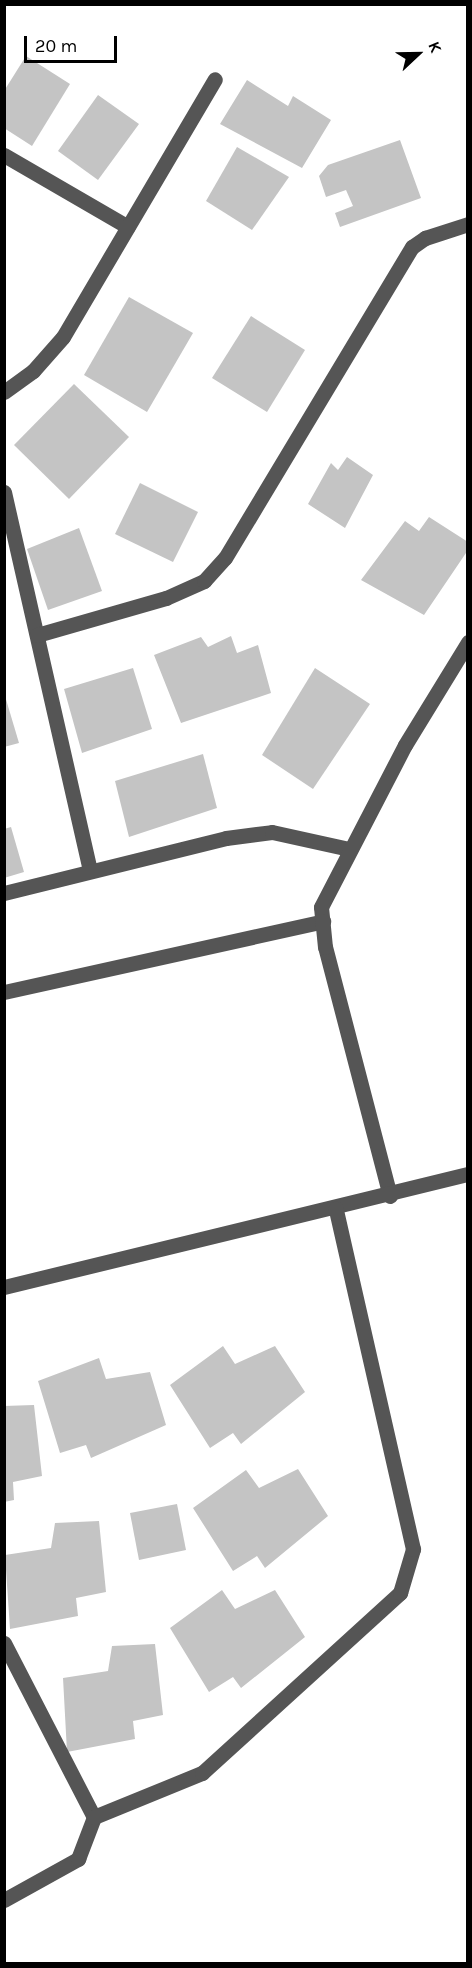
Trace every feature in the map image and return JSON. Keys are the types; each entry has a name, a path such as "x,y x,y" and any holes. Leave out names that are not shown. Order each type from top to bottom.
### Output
{"street":[{"path":"4,392 33,371 63,337 215,79"},
{"path":"4,155 128,227"},
{"path":"37,635 166,598 204,581 225,558 405,256 426,238 468,224"},
{"path":"4,492 90,870"},
{"path":"390,1196 325,947 321,907 349,849 468,642"},
{"path":"4,893 226,838 272,832 349,849"},
{"path":"4,992 322,921"},
{"path":"4,1287 390,1196 468,1174"},
{"path":"4,1900 78,1859 94,1817 202,1773 400,1593 413,1549 336,1209"},
{"path":"4,1643 94,1817"}],"building":[{"path":"26,56 70,84 32,146 4,128 4,91"},
{"path":"247,80 288,106 293,96 331,120 302,168 220,124"},
{"path":"98,95 139,124 98,180 58,151"},
{"path":"400,140 421,198 340,227 335,213 353,206 346,190 326,197 319,176 328,165"},
{"path":"237,147 289,177 252,230 206,201"},
{"path":"129,297 193,333 147,412 84,375"},
{"path":"251,316 305,350 267,412 212,378"},
{"path":"74,384 129,437 69,499 14,445"},
{"path":"347,457 373,475 345,528 308,504 331,463 338,470"},
{"path":"140,483 198,512 173,562 115,534"},
{"path":"429,517 468,542 468,550 424,615 361,580 405,521 419,531"},
{"path":"79,528 102,591 48,610 27,549"},
{"path":"231,636 237,653 258,645 271,693 181,723 154,655 201,637 208,647"},
{"path":"133,668 152,729 82,753 64,689"},
{"path":"315,668 370,704 313,789 262,755"},
{"path":"4,697 19,743 4,747"},
{"path":"203,754 217,808 129,837 115,781"},
{"path":"11,827 24,872 4,878 4,829"},
{"path":"223,1346 235,1364 275,1346 305,1392 241,1444 233,1433 210,1448 170,1385"},
{"path":"99,1358 106,1379 150,1372 166,1425 91,1458 86,1445 60,1453 38,1381"},
{"path":"34,1405 42,1476 13,1482 14,1500 4,1502 4,1406"},
{"path":"298,1469 328,1516 265,1568 257,1556 233,1571 193,1508 246,1470 259,1488"},
{"path":"177,1504 186,1550 139,1560 130,1513"},
{"path":"99,1521 106,1592 76,1598 78,1616 10,1629 5,1555 51,1548 55,1523"},
{"path":"222,1590 235,1609 275,1590 305,1637 241,1688 233,1677 209,1692 170,1628"},
{"path":"155,1644 163,1715 133,1721 135,1739 67,1752 63,1678 108,1671 112,1646"}]}
